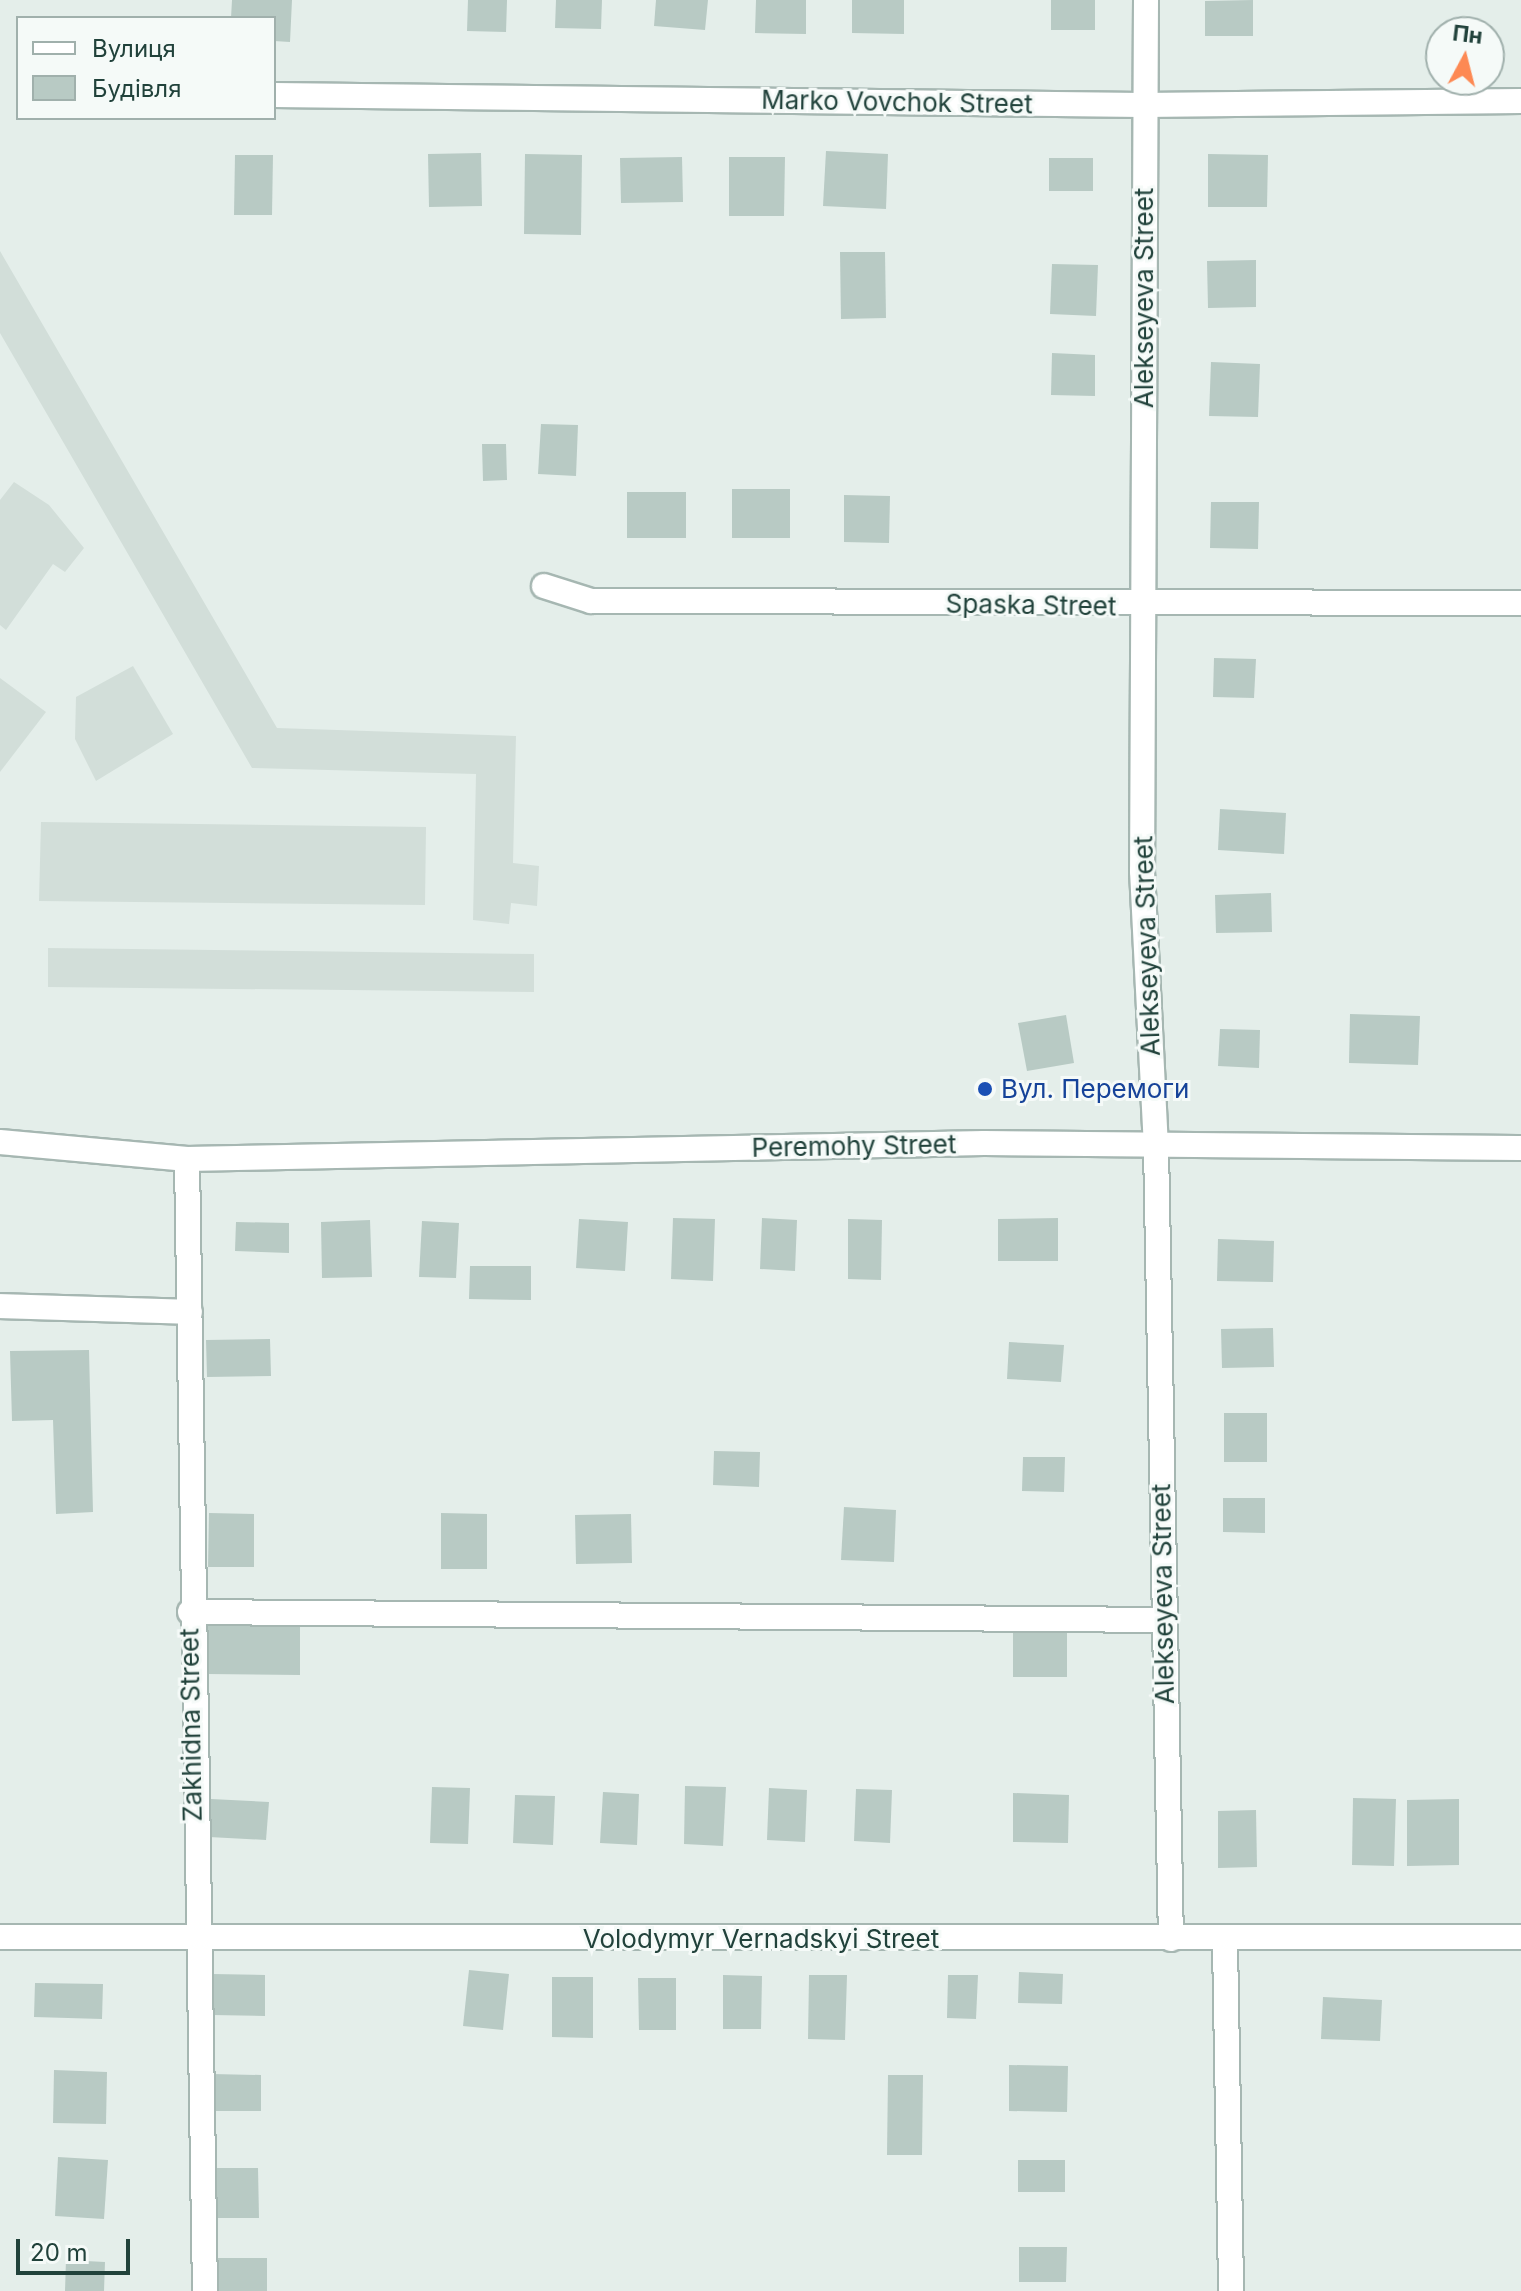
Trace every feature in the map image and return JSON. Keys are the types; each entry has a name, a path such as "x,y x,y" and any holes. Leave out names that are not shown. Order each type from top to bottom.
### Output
{"street":[{"name":"Alekseyeva Street","path":"1146,0 1143,105 1145,606 1142,871 1156,1146 1162,1620 1171,1939"},
{"name":"Marko Vovchok Street","path":"276,95 1143,105 1521,101"},
{"name":"Spaska Street","path":"544,586 591,601 1145,606 1521,603"},
{"name":"Peremohy Street","path":"0,1142 187,1159 1156,1146 1521,1148"},
{"name":"Zakhidna Street","path":"187,1159 194,1938 205,2291"},
{"path":"0,1306 190,1312"},
{"path":"190,1612 1162,1620"},
{"name":"Volodymyr Vernadskyi Street","path":"0,1937 1171,1939 1225,1942 1521,1937"},
{"path":"1225,1942 1231,2291"}],"shaded area":[{"path":"0,251 277,728 516,736 513,863 539,866 537,906 511,903 509,924 473,920 476,774 252,768 0,333"},
{"path":"14,482 49,505 84,548 65,572 53,564 6,630 0,625 0,500"},
{"path":"133,666 173,734 96,781 75,739 76,697"},
{"path":"0,678 46,712 0,772"},
{"path":"41,822 426,827 425,905 39,901"},
{"path":"48,948 534,954 534,992 48,987"}],"building":[{"path":"232,0 292,0 290,42 276,41 276,16 231,16"},
{"path":"468,0 507,0 506,32 467,31"},
{"path":"556,0 602,0 601,29 555,28"},
{"path":"656,0 708,0 705,30 654,26"},
{"path":"756,0 806,0 806,34 755,33"},
{"path":"852,0 904,0 904,34 852,33"},
{"path":"1051,0 1095,0 1095,30 1051,30"},
{"path":"1253,0 1253,36 1205,36 1205,1"},
{"path":"826,151 888,154 886,209 823,206"},
{"path":"481,153 482,206 429,207 428,154"},
{"path":"525,154 582,155 581,235 524,234"},
{"path":"1208,154 1268,155 1267,207 1208,207"},
{"path":"235,155 273,155 272,215 234,215"},
{"path":"682,157 683,202 621,203 620,158"},
{"path":"729,157 785,157 784,216 729,216"},
{"path":"1049,158 1093,158 1093,191 1049,191"},
{"path":"840,252 885,252 886,318 841,319"},
{"path":"1256,260 1256,307 1208,308 1207,261"},
{"path":"1052,264 1098,265 1096,316 1050,314"},
{"path":"1052,353 1095,355 1095,396 1051,395"},
{"path":"1211,362 1260,364 1258,417 1209,416"},
{"path":"541,424 578,425 576,476 538,474"},
{"path":"482,444 506,444 507,480 483,481"},
{"path":"732,489 790,489 790,538 732,538"},
{"path":"627,492 686,492 686,538 627,538"},
{"path":"844,495 890,496 889,543 844,542"},
{"path":"1211,502 1259,502 1258,549 1210,548"},
{"path":"1214,658 1256,659 1254,698 1213,697"},
{"path":"1220,809 1286,813 1284,854 1218,850"},
{"path":"1271,893 1272,932 1216,933 1215,895"},
{"path":"1350,1014 1420,1016 1418,1065 1349,1063"},
{"path":"1066,1015 1074,1063 1027,1071 1018,1023"},
{"path":"1220,1029 1260,1030 1259,1068 1218,1066"},
{"path":"673,1218 715,1219 713,1281 671,1279"},
{"path":"762,1218 797,1220 795,1271 760,1269"},
{"path":"1058,1218 1058,1261 998,1261 998,1219"},
{"path":"579,1219 628,1222 625,1271 576,1268"},
{"path":"848,1219 882,1220 881,1280 848,1279"},
{"path":"370,1220 372,1277 322,1278 321,1222"},
{"path":"422,1221 459,1223 456,1278 419,1277"},
{"path":"236,1222 289,1223 289,1253 235,1251"},
{"path":"1218,1239 1274,1241 1273,1282 1217,1281"},
{"path":"470,1266 531,1266 531,1300 469,1299"},
{"path":"1273,1328 1274,1367 1222,1368 1221,1329"},
{"path":"270,1339 271,1376 207,1377 206,1340"},
{"path":"1009,1342 1064,1345 1061,1382 1007,1379"},
{"path":"89,1350 93,1512 56,1514 53,1420 12,1421 10,1351"},
{"path":"1224,1413 1267,1413 1267,1462 1224,1462"},
{"path":"714,1451 760,1452 759,1487 713,1485"},
{"path":"1023,1457 1065,1457 1064,1492 1022,1491"},
{"path":"1223,1498 1265,1498 1265,1533 1223,1532"},
{"path":"844,1507 896,1510 894,1562 841,1560"},
{"path":"209,1513 254,1514 254,1567 208,1567"},
{"path":"441,1513 487,1514 487,1569 441,1569"},
{"path":"631,1514 632,1563 576,1564 575,1515"},
{"path":"207,1618 300,1619 300,1675 207,1674"},
{"path":"1013,1631 1067,1631 1067,1677 1013,1677"},
{"path":"685,1786 726,1787 723,1846 684,1844"},
{"path":"432,1787 470,1788 468,1844 430,1843"},
{"path":"769,1788 807,1790 805,1842 767,1840"},
{"path":"856,1789 892,1790 890,1843 854,1841"},
{"path":"603,1792 639,1794 637,1845 600,1843"},
{"path":"1013,1793 1069,1795 1068,1843 1013,1842"},
{"path":"515,1795 555,1796 553,1845 513,1843"},
{"path":"1353,1798 1396,1799 1394,1866 1352,1865"},
{"path":"211,1799 269,1802 266,1840 209,1837"},
{"path":"1459,1799 1459,1865 1407,1866 1407,1800"},
{"path":"1256,1810 1257,1867 1218,1868 1218,1811"},
{"path":"469,1970 509,1974 503,2030 463,2026"},
{"path":"1019,1972 1063,1974 1062,2004 1018,2003"},
{"path":"212,1974 265,1975 265,2016 212,2015"},
{"path":"723,1975 762,1976 761,2029 723,2029"},
{"path":"809,1975 847,1975 845,2040 808,2039"},
{"path":"948,1975 978,1975 976,2019 947,2018"},
{"path":"552,1977 593,1977 593,2038 552,2037"},
{"path":"638,1978 676,1978 676,2030 639,2030"},
{"path":"35,1983 103,1984 102,2019 34,2017"},
{"path":"1323,1997 1382,2000 1380,2041 1321,2039"},
{"path":"1009,2065 1068,2066 1067,2112 1009,2111"},
{"path":"54,2070 107,2072 106,2124 53,2123"},
{"path":"212,2074 261,2075 261,2111 212,2111"},
{"path":"888,2075 923,2075 922,2155 887,2155"},
{"path":"58,2157 108,2160 104,2219 55,2216"},
{"path":"1018,2160 1065,2160 1065,2192 1018,2192"},
{"path":"212,2168 258,2168 259,2218 212,2218"},
{"path":"1019,2247 1067,2247 1066,2282 1019,2282"},
{"path":"214,2258 267,2258 267,2291 214,2291"},
{"path":"66,2260 105,2262 104,2291 65,2291"}],"place":[{"name":"Вул. Перемоги","path":"985,1089"}]}
